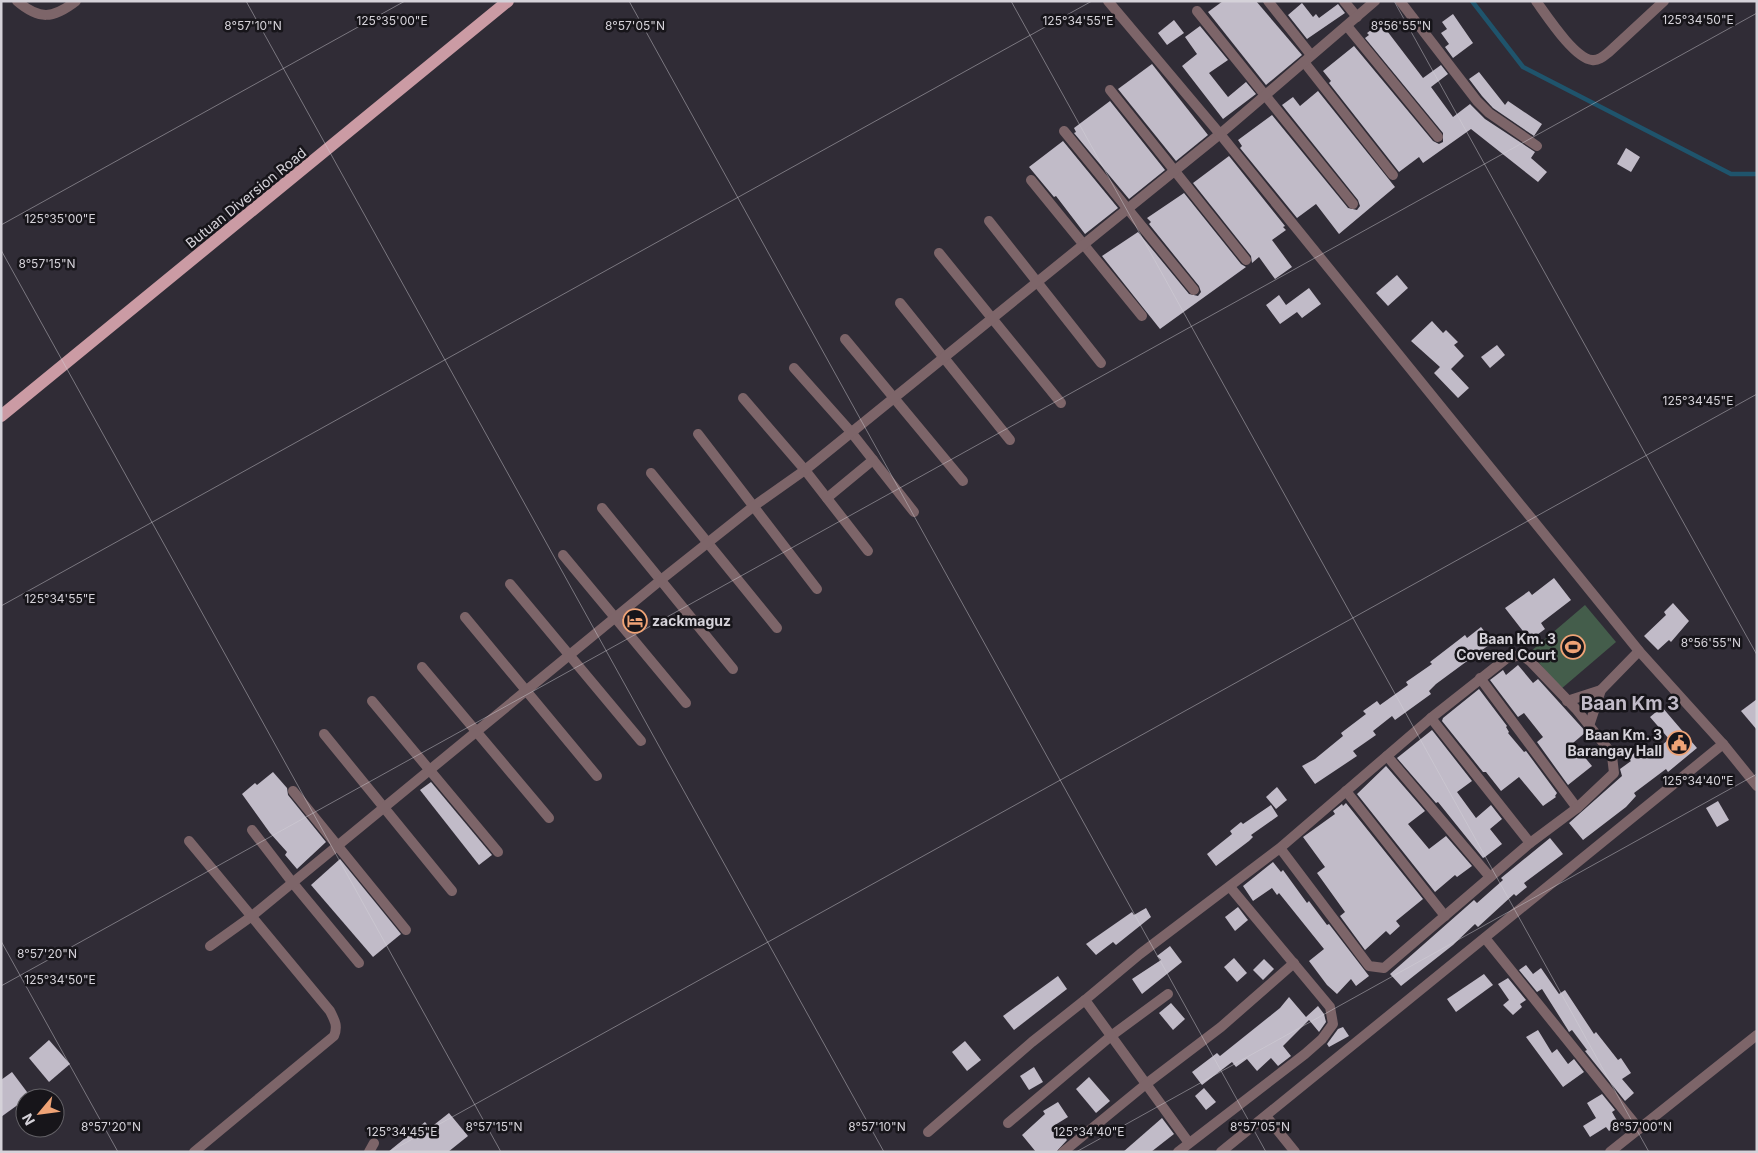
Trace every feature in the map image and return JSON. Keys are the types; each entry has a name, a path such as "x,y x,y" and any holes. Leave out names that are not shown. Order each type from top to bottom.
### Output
{"main road":[{"name":"Butuan Diversion Road","path":"1,416 508,1"}],"street":[{"path":"17,1 28,11 44,16 64,10 76,1"},
{"path":"1108,1 1220,134 1639,651 1723,744 1757,786"},
{"path":"1268,1 1307,58 1394,175"},
{"path":"1344,1 1357,17"},
{"path":"210,946 252,916 383,806 476,733 569,654 754,506 805,470 1127,207 1220,134 1375,1"},
{"path":"1400,1 1477,101 1489,113 1538,146"},
{"path":"1536,1 1565,39 1581,55 1591,60 1600,59 1610,52 1664,1"},
{"path":"1197,11 1353,204"},
{"path":"1347,26 1438,137"},
{"path":"1110,90 1246,260"},
{"path":"1064,131 1194,290"},
{"path":"1031,180 1142,316"},
{"path":"989,221 1101,363"},
{"path":"939,252 1061,403"},
{"path":"900,303 1010,440"},
{"path":"845,339 962,481"},
{"path":"794,368 851,432 914,512"},
{"path":"743,398 805,470 868,551"},
{"path":"698,434 817,589"},
{"path":"827,498 873,460"},
{"path":"650,473 777,628"},
{"path":"602,508 662,579 733,669"},
{"path":"563,555 686,703"},
{"path":"510,584 641,741"},
{"path":"464,618 597,776"},
{"path":"1589,726 1601,690 1639,651"},
{"path":"928,1132 1032,1042 1140,954 1280,848 1431,718 1498,663 1507,658 1521,655 1567,701 1612,756 1614,774 1578,808 1530,843 1384,968 1370,966 1280,848"},
{"path":"422,667 549,818"},
{"path":"1480,678 1578,808"},
{"path":"1567,701 1601,690"},
{"path":"372,701 431,769 498,852"},
{"path":"1431,718 1530,843"},
{"path":"324,734 452,891"},
{"path":"1221,1152 1723,744"},
{"path":"1387,756 1490,877"},
{"path":"293,791 406,930"},
{"path":"1346,791 1445,916"},
{"path":"252,830 359,963"},
{"path":"189,841 330,1011 336,1021 334,1036 194,1152"},
{"path":"1178,1152 1305,1054 1329,1031 1333,1017 1330,1007 1230,887"},
{"path":"1485,938 1638,1128"},
{"path":"1063,1152 1146,1084 1221,1027 1294,963"},
{"path":"1008,1122 1111,1036 1168,994"},
{"path":"1085,1000 1189,1143"},
{"path":"1610,1152 1757,1035"},
{"path":"1266,1116 1295,1152"}],"green space":[{"name":"Baan Km. 3 Covered Court","path":"1585,605 1616,642 1561,689 1530,652"}],"building":[{"path":"1223,1 1256,1 1302,55 1266,85 1208,12"},
{"path":"1302,3 1313,17 1316,14 1319,18 1338,4 1345,13 1307,39 1288,15"},
{"path":"1453,14 1473,43 1453,58 1445,47 1449,44 1441,33 1447,29 1442,22"},
{"path":"1174,20 1184,33 1167,45 1158,33"},
{"path":"1381,23 1423,78 1441,65 1448,74 1431,87 1453,117 1470,104 1485,119 1535,152 1531,158 1547,172 1538,182 1471,129 1423,163 1419,157 1399,172 1329,83 1331,81 1323,71 1354,46 1433,141 1439,144 1443,142 1443,133 1365,38 1369,35 1367,33"},
{"path":"1200,26 1228,60 1209,73 1228,97 1246,82 1256,94 1223,119 1182,66 1197,54 1185,37"},
{"path":"1152,64 1208,135 1176,161 1118,89"},
{"path":"1479,72 1505,105 1508,101 1542,124 1534,136 1493,108 1482,96 1469,79"},
{"path":"1318,91 1395,187 1339,234 1316,204 1297,218 1240,148 1242,146 1238,140 1272,115 1348,208 1357,210 1360,206 1358,200 1282,105 1293,97 1300,106"},
{"path":"1110,101 1165,170 1129,199 1074,133 1076,132 1074,128"},
{"path":"1063,141 1118,208 1085,234 1056,196 1054,197 1029,167"},
{"path":"1626,148 1640,157 1631,172 1617,164"},
{"path":"1229,156 1285,226 1283,227 1286,230 1272,240 1292,267 1275,279 1259,257 1252,263 1251,256 1193,183"},
{"path":"1184,193 1241,264 1246,267 1160,329 1102,256 1138,232 1189,294 1198,296 1201,292 1199,286 1149,224 1151,222 1147,218"},
{"path":"1397,275 1408,288 1388,306 1376,293"},
{"path":"1309,288 1321,304 1302,318 1297,312 1280,324 1266,305 1279,295 1286,305"},
{"path":"1432,321 1443,333 1446,330 1458,342 1454,345 1464,356 1451,369 1469,388 1458,398 1434,373 1440,367 1411,341"},
{"path":"1497,345 1505,355 1490,368 1481,357"},
{"path":"1554,578 1571,600 1541,623 1545,629 1530,640 1505,608 1529,591 1532,595"},
{"path":"1673,603 1689,621 1671,642 1669,640 1658,650 1644,636 1666,615 1664,612"},
{"path":"1481,627 1493,642 1436,684 1429,691 1431,694 1395,720 1392,716 1373,731 1376,735 1353,751 1357,756 1315,784 1302,766 1315,759 1343,736 1341,733 1366,714 1363,711 1377,701 1380,705 1408,685 1406,682 1432,664 1430,662 1465,635 1467,638"},
{"path":"1518,665 1533,683 1538,679 1586,732 1573,743 1592,766 1568,785 1537,742 1543,737 1524,713 1518,717 1490,680 1503,670 1506,675"},
{"path":"1479,689 1507,726 1508,733 1524,752 1526,751 1557,793 1556,797 1543,806 1519,777 1501,791 1486,772 1483,772 1442,721 1443,718"},
{"path":"1757,699 1757,730 1741,711"},
{"path":"1662,707 1697,748 1668,772 1666,769 1634,793 1636,796 1626,807 1583,840 1569,823 1622,776 1620,769 1631,761 1628,758 1643,746 1651,755 1669,739 1650,717"},
{"path":"1432,730 1472,781 1457,792 1476,818 1491,805 1502,819 1490,829 1502,844 1483,858 1438,802 1436,803 1397,758"},
{"path":"1386,766 1425,811 1408,824 1429,849 1446,836 1472,866 1457,877 1455,875 1435,892 1357,794"},
{"path":"273,772 287,788 288,795 326,842 297,869 285,855 287,852 270,833 242,794"},
{"path":"431,782 492,855 479,865 420,790"},
{"path":"1277,787 1287,800 1276,809 1266,797"},
{"path":"1718,801 1729,820 1717,827 1706,808"},
{"path":"1346,803 1423,899 1396,921 1400,926 1390,935 1386,931 1365,950 1340,916 1345,912 1317,873 1325,867 1303,837 1335,814 1333,811"},
{"path":"1271,805 1278,816 1251,835 1253,837 1249,841 1216,866 1207,854 1232,834 1230,831 1241,822 1243,824"},
{"path":"1550,838 1563,854 1524,883 1527,887 1516,896 1514,894 1478,927 1475,924 1453,945 1401,986 1390,974 1474,900 1477,903 1503,880 1501,878"},
{"path":"340,859 401,934 373,957 311,885"},
{"path":"1273,862 1281,872 1283,870 1307,903 1309,901 1327,925 1329,924 1369,976 1356,986 1351,979 1337,994 1327,985 1309,961 1324,949 1279,893 1277,895 1272,888 1253,901 1243,886"},
{"path":"1238,907 1248,920 1235,931 1225,917"},
{"path":"1146,908 1151,917 1116,945 1113,942 1096,955 1086,944 1132,912 1134,915"},
{"path":"1170,946 1182,962 1142,994 1132,979 1161,960 1157,956"},
{"path":"1234,958 1247,973 1237,982 1224,967"},
{"path":"1264,959 1274,969 1263,980 1253,970"},
{"path":"1526,965 1533,974 1541,968 1559,994 1565,990 1594,1034 1596,1032 1618,1060 1621,1058 1631,1073 1622,1079 1634,1093 1625,1101 1585,1051 1587,1050 1572,1030 1569,1032 1542,989 1537,992 1519,970"},
{"path":"1484,974 1493,985 1456,1012 1447,999"},
{"path":"1058,976 1067,989 1014,1030 1003,1016"},
{"path":"1508,978 1526,1000 1520,1004 1522,1007 1513,1015 1503,1005 1509,1000 1498,984"},
{"path":"1289,997 1306,1017 1318,1006 1324,1014 1326,1022 1319,1032 1309,1020 1283,1046 1291,1056 1278,1066 1271,1058 1257,1071 1247,1059 1236,1067 1232,1062 1202,1085 1192,1072 1217,1053 1220,1056 1280,1008"},
{"path":"1171,1003 1185,1019 1173,1030 1159,1013"},
{"path":"1343,1027 1349,1036 1329,1047 1327,1044 1338,1029"},
{"path":"1538,1030 1552,1053 1557,1049 1568,1064 1574,1059 1584,1072 1563,1087 1526,1037"},
{"path":"49,1040 70,1064 49,1082 29,1058"},
{"path":"965,1041 981,1060 967,1071 952,1052"},
{"path":"1034,1067 1043,1082 1029,1090 1020,1076"},
{"path":"12,1072 24,1088 15,1088 15,1107 1,1117 1,1080"},
{"path":"1089,1077 1110,1101 1096,1113 1076,1089"},
{"path":"1204,1088 1216,1102 1206,1110 1195,1096"},
{"path":"1602,1094 1615,1110 1612,1112 1619,1124 1609,1131 1606,1127 1590,1137 1583,1126 1596,1118 1587,1103"},
{"path":"1058,1102 1068,1117 1055,1125 1067,1140 1056,1152 1036,1152 1022,1135 1045,1114 1043,1111"},
{"path":"449,1113 468,1136 448,1152 388,1152 425,1122 430,1128"},
{"path":"1162,1118 1174,1134 1151,1152 1123,1152"}],"waterway":[{"path":"1472,1 1523,67 1731,174 1757,174"}],"place":[{"name":"zackmaguz","path":"635,621"},
{"name":"Baan Km. 3 Covered Court","path":"1573,647"},
{"name":"Baan Km. 3 Barangay Hall","path":"1679,743"}],"district":[{"name":"Baan Km 3","path":"1630,703"}]}
